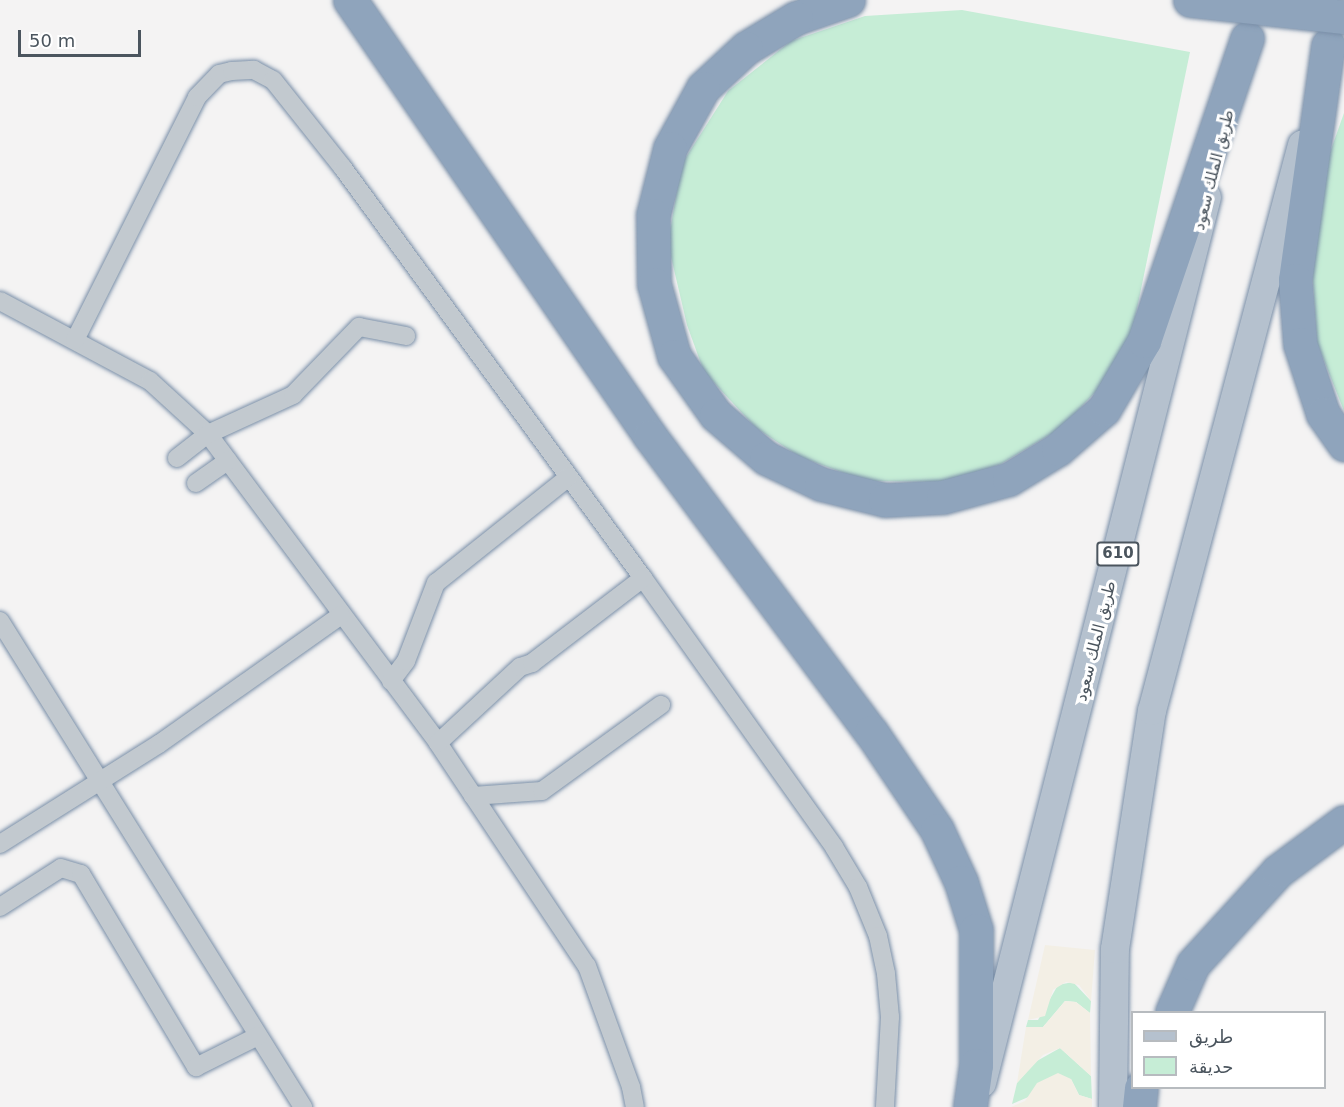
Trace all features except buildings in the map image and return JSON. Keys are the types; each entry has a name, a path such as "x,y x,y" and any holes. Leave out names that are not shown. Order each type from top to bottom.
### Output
{"highway":[{"path":"350,0 650,436 871,732 937,830 961,882 976,930 976,1065 970,1107"},
{"path":"848,0 786,24 746,48 703,88 670,148 653,215 654,284 674,356 716,415 766,458 821,484 885,500 943,497 1009,478 1058,449 1104,409 1144,341 1247,38"},
{"path":"1190,0 1344,17"},
{"path":"1328,45 1295,280 1300,344 1323,414 1344,444"},
{"path":"1172,1011 1193,964 1278,871 1344,822"},
{"path":"1139,1107 1141,1089"}],"main road":[{"name":"طريق الملك سعود","path":"976,1107 1255,0"},
{"path":"1113,1107 1115,949 1152,711 1339,0"}],"street":[{"path":"75,340 197,97 219,74 254,69 273,80 306,119 643,578 834,847 858,888 878,936 886,974 890,1017 885,1107"},
{"path":"0,301 150,381 208,434 438,743 587,966 632,1087 634,1107"},
{"path":"177,458 208,434 293,395 359,327 406,336"},
{"path":"196,483 228,461"},
{"path":"391,681 406,661 436,583 569,477"},
{"path":"438,743 520,667 532,663 643,578"},
{"path":"0,844 100,781 341,615"},
{"path":"0,621 303,1107"},
{"path":"473,796 542,791 661,705"},
{"path":"0,907 61,868 81,874 196,1067 258,1036"}],"green space":[{"path":"962,10 1190,52 1133,328 1110,377 1061,428 1001,464 947,482 866,481 800,457 756,428 704,372 687,325 668,244 681,165 728,91 791,41 865,16"},
{"path":"1344,113 1344,411 1317,343 1312,268 1328,158"},
{"path":"1073,982 1091,1001 1090,1013 1076,1002 1065,1001 1043,1027 1026,1027 1028,1020 1038,1020 1058,985"},
{"path":"1060,1048 1091,1076 1092,1099 1079,1095 1071,1079 1012,1104 1017,1083 1035,1062"}],"sand":[{"path":"1045,945 1095,950 1091,1001 1079,985 1066,982 1053,990 1045,1016 1028,1020"},
{"path":"1065,1001 1076,1002 1090,1013 1091,1076 1060,1048 1043,1055 1017,1083 1026,1027 1043,1027"},
{"path":"1058,1073 1071,1079 1079,1095 1092,1099 1092,1107 1011,1107 1025,1101 1037,1083"}]}
